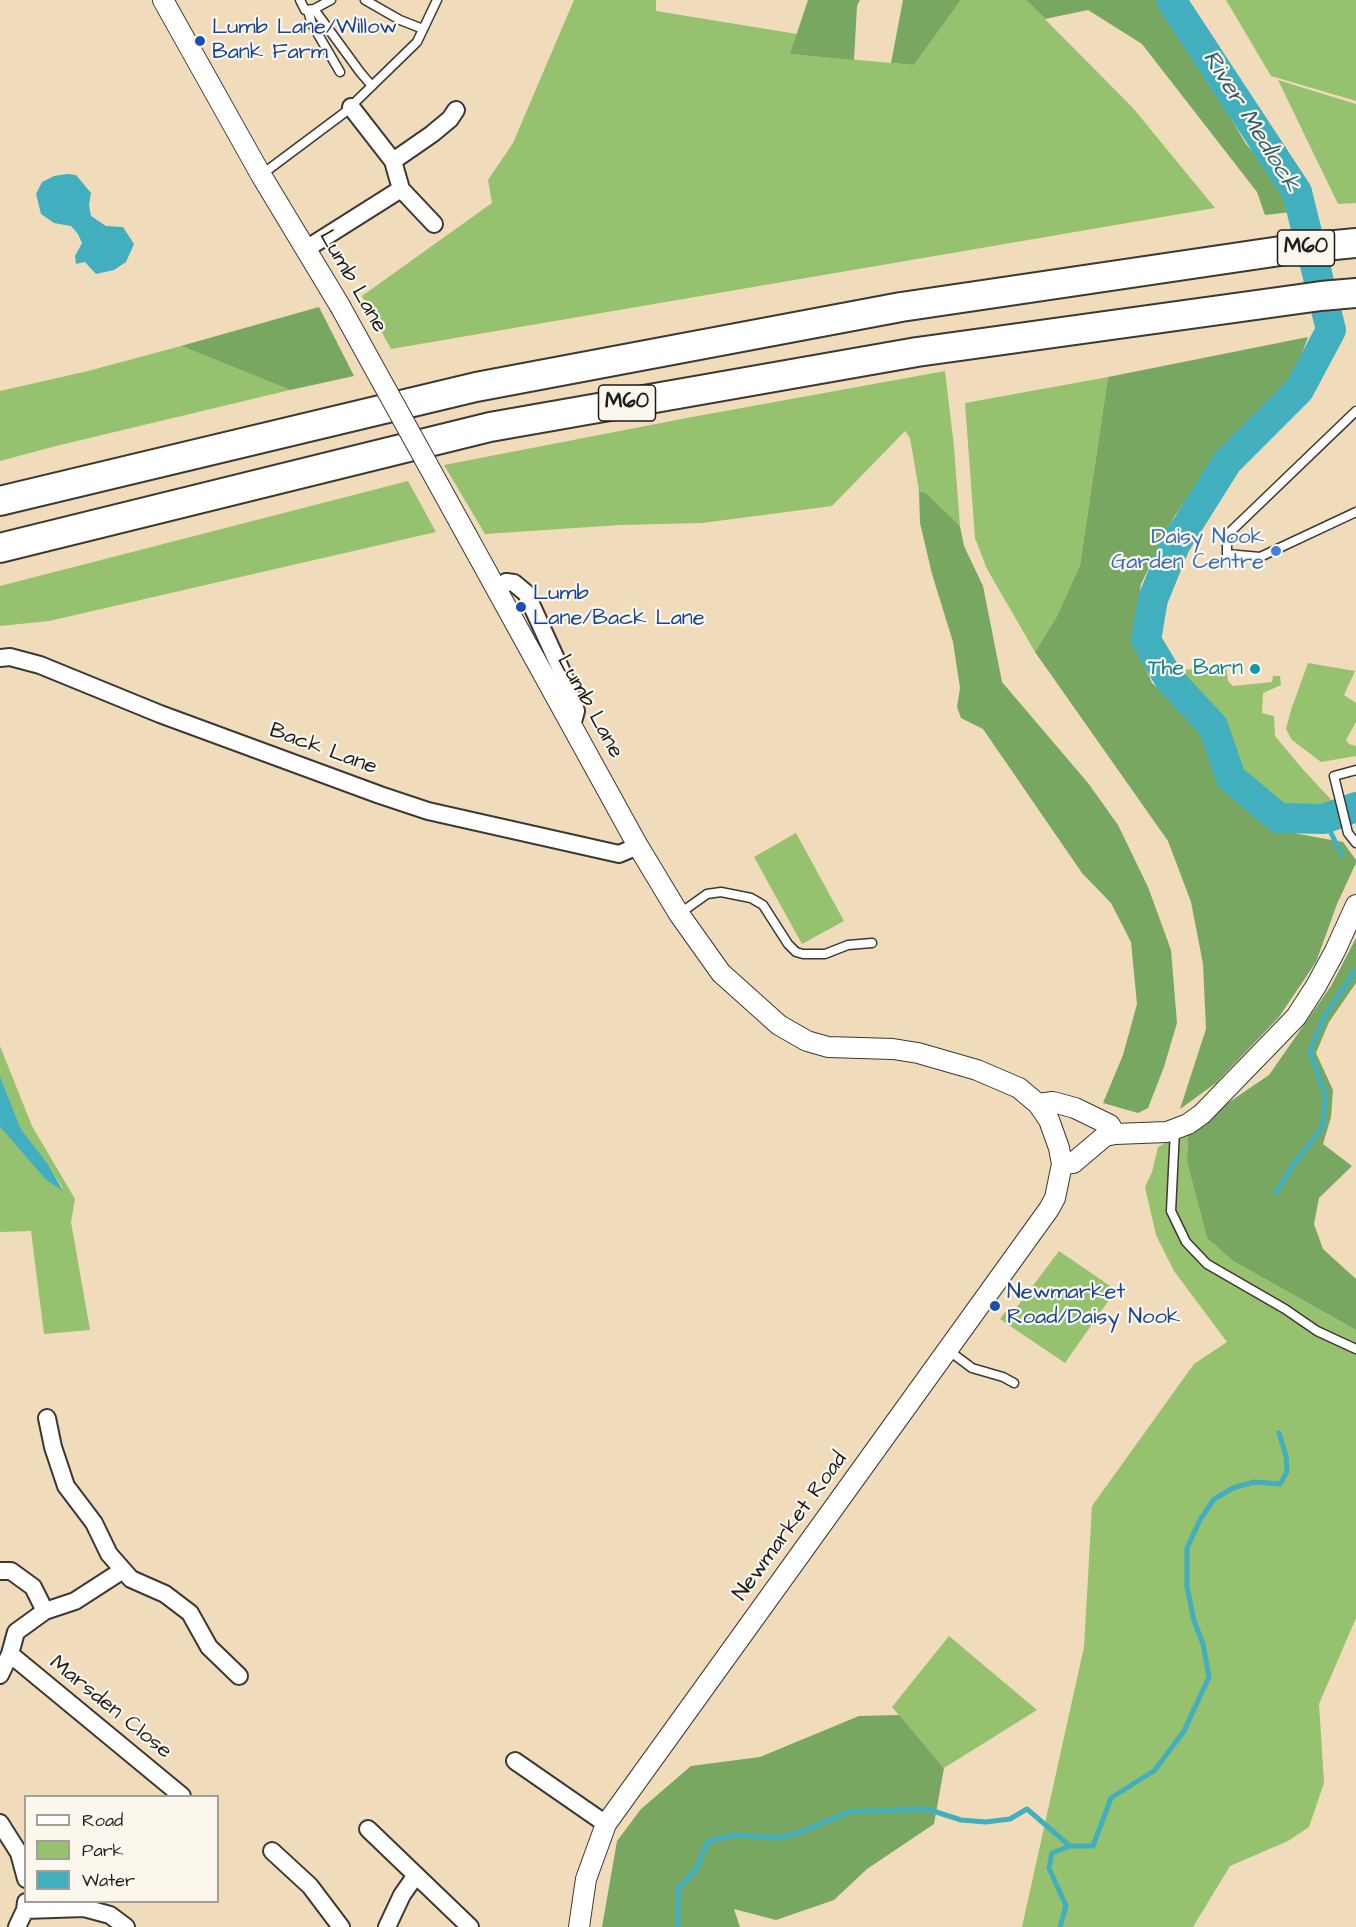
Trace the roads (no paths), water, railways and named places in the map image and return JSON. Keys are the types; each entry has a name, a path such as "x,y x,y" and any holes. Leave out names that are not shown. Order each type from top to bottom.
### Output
{"highway":[{"name":"M60","path":"0,501 476,387 901,307 1256,254 1356,243"},
{"name":"M60","path":"0,548 490,427 917,352 1356,293"}],"street":[{"name":"Lumb Lane","path":"163,0 261,175 340,306 638,846 679,914 721,973 779,1025 800,1039 828,1047 893,1049 918,1053 977,1070 1019,1088 1038,1104 1049,1120 1055,1133 1062,1164"},
{"path":"351,106 393,161 402,189 434,224"},
{"path":"393,161 441,127 456,110"},
{"path":"306,249 402,189"},
{"name":"Back Lane","path":"0,658 10,657 40,664 160,714 428,811 549,836 619,854 638,846"},
{"path":"1062,1164 1073,1162 1105,1136 1159,1133 1175,1129 1202,1114 1296,1017 1316,987 1355,911"},
{"path":"1038,1104 1053,1102 1075,1108 1110,1125 1115,1134"},
{"name":"Newmarket Road","path":"579,1927 586,1879 606,1824 1049,1209 1055,1198 1062,1164"},
{"path":"47,1418 53,1447 66,1486 94,1523 109,1554 131,1579 165,1594 190,1613 209,1647 240,1676"},
{"path":"0,1676 16,1632 45,1611 75,1602 123,1570"},
{"path":"0,1571 11,1571 33,1587 45,1611"},
{"name":"Marsden Close","path":"9,1654 181,1795"},
{"path":"515,1761 606,1824"},
{"path":"0,1823 20,1853 24,1870"},
{"path":"368,1829 470,1927"},
{"path":"272,1851 310,1886 341,1927"},
{"path":"387,1927 402,1895 416,1875"},
{"path":"17,1927 26,1906 84,1908 110,1915 126,1927"}],"lane":[{"path":"300,0 311,10 372,86"},
{"path":"311,10 331,0"},
{"path":"365,0 400,20 423,29"},
{"path":"261,175 351,106 417,42 437,0"},
{"path":"311,10 312,24 340,72"},
{"path":"1356,411 1227,534 1227,554 1260,557 1356,512"},
{"path":"1356,770 1334,776 1348,833 1356,843"},
{"path":"679,914 707,894 722,891 751,898 763,904 788,944 796,952 825,954 848,945 872,943"},
{"path":"1175,1129 1172,1211 1186,1242 1207,1264 1285,1309 1317,1331 1356,1349"},
{"path":"948,1349 972,1368 1003,1377 1014,1383"}],"water":[{"path":"76,175 91,193 89,205 91,216 106,226 123,227 134,244 126,262 114,270 96,274 85,262 76,264 75,256 82,243 78,234 71,226 54,223 41,214 36,194 42,182 54,176"},
{"path":"0,1076 21,1129 48,1164 63,1191 45,1179 0,1127"}],"waterway":[{"name":"River Medlock","path":"1171,0 1297,192 1331,330 1299,390 1227,462 1175,545 1153,599 1146,640 1169,679 1213,726 1231,778 1279,818 1324,819 1356,807"},
{"path":"1324,819 1342,855"},
{"path":"1276,1193 1292,1166 1322,1128 1326,1097 1310,1051 1324,1017 1356,970"},
{"path":"1060,1927 1066,1906 1049,1868 1052,1853 1070,1846 1093,1846 1111,1798 1155,1770 1184,1731 1209,1677 1203,1644 1194,1621 1187,1587 1187,1548 1200,1520 1214,1499 1233,1488 1254,1482 1280,1484 1287,1472 1286,1456 1279,1433"},
{"path":"678,1927 678,1889 697,1868 708,1841 735,1835 779,1838 798,1833 849,1812 927,1809 961,1820 986,1822 1010,1819 1027,1809 1070,1846"}],"place":[{"name":"Lumb Lane/Willow Bank Farm","path":"200,41"},
{"name":"Daisy Nook Garden Centre","path":"1276,551"},
{"name":"Lumb Lane/Back Lane","path":"521,607"},
{"name":"The Barn","path":"1255,669"},
{"name":"Newmarket Road/Daisy Nook","path":"995,1306"}]}
